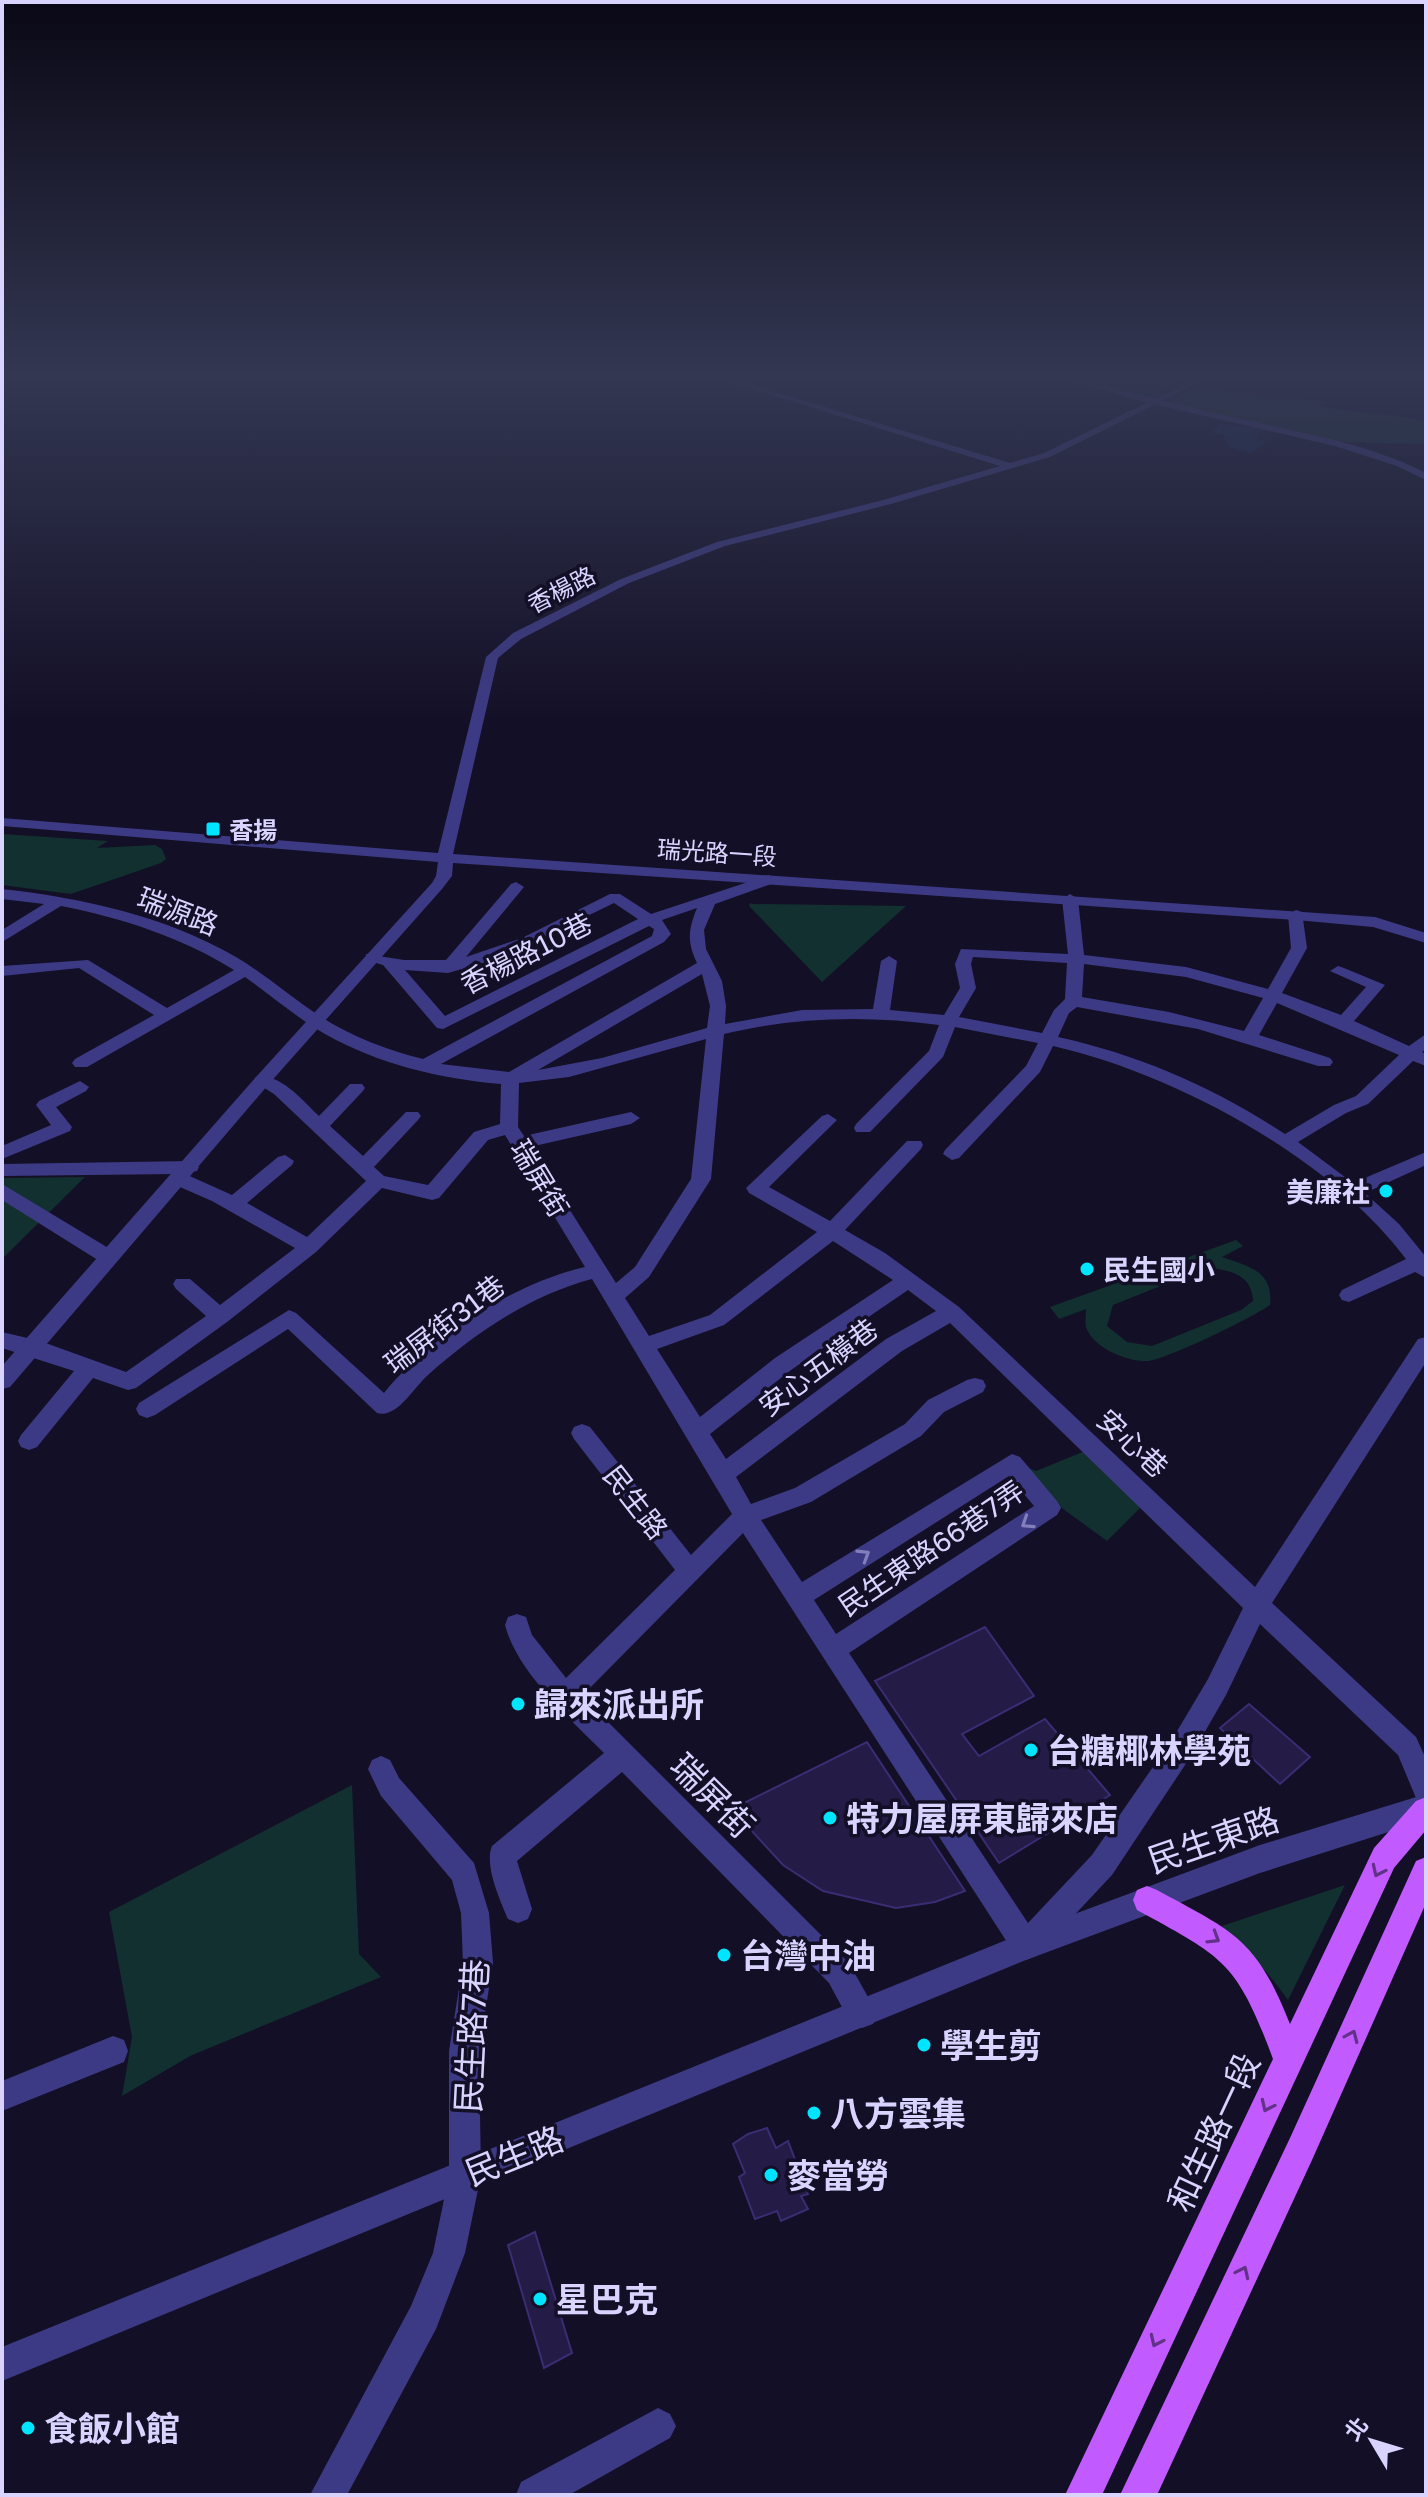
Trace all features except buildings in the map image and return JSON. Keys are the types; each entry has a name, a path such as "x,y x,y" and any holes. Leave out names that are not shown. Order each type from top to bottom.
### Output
{"main road":[{"name":"和生路一段","path":"1083,2495 1384,1858 1426,1809"},
{"path":"1138,2495 1301,2149 1426,1871"},
{"path":"1147,1900 1224,1943 1242,1960 1262,1993 1289,2060"}],"street":[{"name":"香楊路","path":"2,1381 444,876 444,858 469,740 492,657 517,636 625,581 721,544 921,492"},
{"name":"瑞光路一段","path":"2,822 444,858 1296,915 1375,922 1426,938"},
{"name":"香楊路10巷","path":"391,964 443,1024 675,908 707,903 769,880"},
{"path":"452,966 516,887"},
{"name":"瑞源路","path":"2,894 57,902 127,918 203,946 246,970 316,1021 364,1045 424,1066 472,1076 510,1079 597,1065 744,1024 835,1013 949,1020 1048,1039 1147,1068 1243,1116 1285,1142 1351,1192 1395,1232 1422,1267"},
{"path":"408,987 452,966 488,959 510,950 615,897 661,927 663,934 424,1066"},
{"path":"1070,899 1076,957 1073,1001"},
{"path":"2,937 57,902"},
{"path":"612,1297 642,1272 701,1179 717,1031 714,981 698,949 696,930 707,903"},
{"path":"1250,1036 1299,948 1296,915"},
{"path":"863,1128 937,1053 949,1020 968,988 963,964 967,952 1076,957 1187,972 1275,995 1344,1022 1418,1057"},
{"name":"香楊路10巷","path":"372,957 391,964 452,966"},
{"path":"881,1014 889,961"},
{"path":"2,971 82,963 167,1015"},
{"path":"510,1079 706,965"},
{"path":"81,1063 246,970"},
{"path":"1338,971 1377,985 1344,1022"},
{"path":"952,1154 1034,1068 1062,1010 1073,1001 1125,1007 1250,1036 1324,1062"},
{"path":"1285,1142 1340,1109 1362,1100 1418,1057 1426,1039"},
{"name":"瑞屏街","path":"510,1079 514,1135 723,1474 745,1516 1026,1946"},
{"path":"262,1081 280,1090 371,1174 432,1193 481,1136 514,1135 631,1118"},
{"path":"2,1153 63,1127 45,1105 80,1087"},
{"path":"319,1126 356,1088"},
{"path":"2,1340 32,1347 128,1382 220,1317 309,1247 371,1174 412,1116"},
{"name":"安心巷","path":"828,1120 756,1188 832,1231 952,1312 1257,1605 1372,1710 1407,1746 1426,1789"},
{"path":"643,1346 717,1320 832,1231 914,1145"},
{"path":"1351,1192 1426,1158"},
{"path":"233,1204 285,1161"},
{"path":"2,1170 185,1173 309,1247"},
{"path":"2,1191 108,1257"},
{"path":"1349,1295 1422,1267"},
{"name":"瑞屏街31巷","path":"147,1409 289,1318 385,1407 400,1385 495,1316 557,1282 596,1271"},
{"path":"696,1432 783,1364 908,1280"},
{"path":"183,1284 220,1317"},
{"name":"安心五橫巷","path":"723,1474 894,1345 952,1312"},
{"path":"1026,1946 1102,1865 1182,1747 1217,1687 1257,1605 1426,1345"},
{"path":"29,1441 89,1367"},
{"path":"565,1696 745,1516 803,1495 913,1430 936,1406 975,1386"},
{"name":"民生路","path":"582,1433 690,1572"},
{"name":"民生東路66巷7弄","path":"798,1597 1012,1463 1049,1508 833,1650"},
{"name":"瑞屏街","path":"517,1625 521,1640 565,1696 839,1973 862,2013"},
{"path":"518,1909 502,1856 622,1755"},
{"name":"民生路7巷","path":"328,2495 424,2317 449,2253 465,2175 464,2051 478,1963 475,1913 464,1873 390,1787 381,1769"},
{"name":"民生東路","path":"1026,1946 1260,1859 1426,1809"},
{"name":"民生路","path":"2,2364 1026,1946"},
{"path":"2,2096 113,2051"},
{"path":"534,2495 658,2426"}],"green space":[{"path":"2,834 108,841 97,848 155,845 162,849 166,859 71,894 2,885"},
{"path":"750,903 906,906 822,982 749,906"},
{"path":"85,1177 2,1259 2,1178"},
{"path":"1236,1240 1243,1246 1222,1257 1257,1272 1268,1284 1270,1294 1270,1305 1261,1311 1190,1346 1148,1361 1121,1356 1103,1347 1086,1327 1086,1309 1059,1319 1050,1307","holes":["1208,1267 1232,1272 1244,1279 1252,1292 1253,1301 1241,1310 1152,1346 1127,1342 1107,1326 1113,1305"]},
{"path":"1085,1451 1143,1505 1107,1541 1055,1503 1024,1466 1036,1471"},
{"path":"352,1785 359,1954 381,1977 190,2056 122,2096 132,2037 109,1912"},
{"path":"1345,1885 1288,2000 1255,1960 1213,1929"}],"place":[{"name":"香揚","path":"213,829"},
{"name":"美廉社","path":"1386,1191"},
{"name":"民生國小","path":"1087,1269"},
{"name":"歸來派出所","path":"518,1704"},
{"name":"台糖椰林學苑","path":"1031,1750"},
{"name":"特力屋屏東歸來店","path":"830,1818"},
{"name":"台灣中油","path":"724,1955"},
{"name":"學生剪","path":"924,2045"},
{"name":"八方雲集","path":"814,2113"},
{"name":"麥當勞","path":"771,2175"},
{"name":"星巴克","path":"540,2299"},
{"name":"食飯小館","path":"28,2428"}]}
